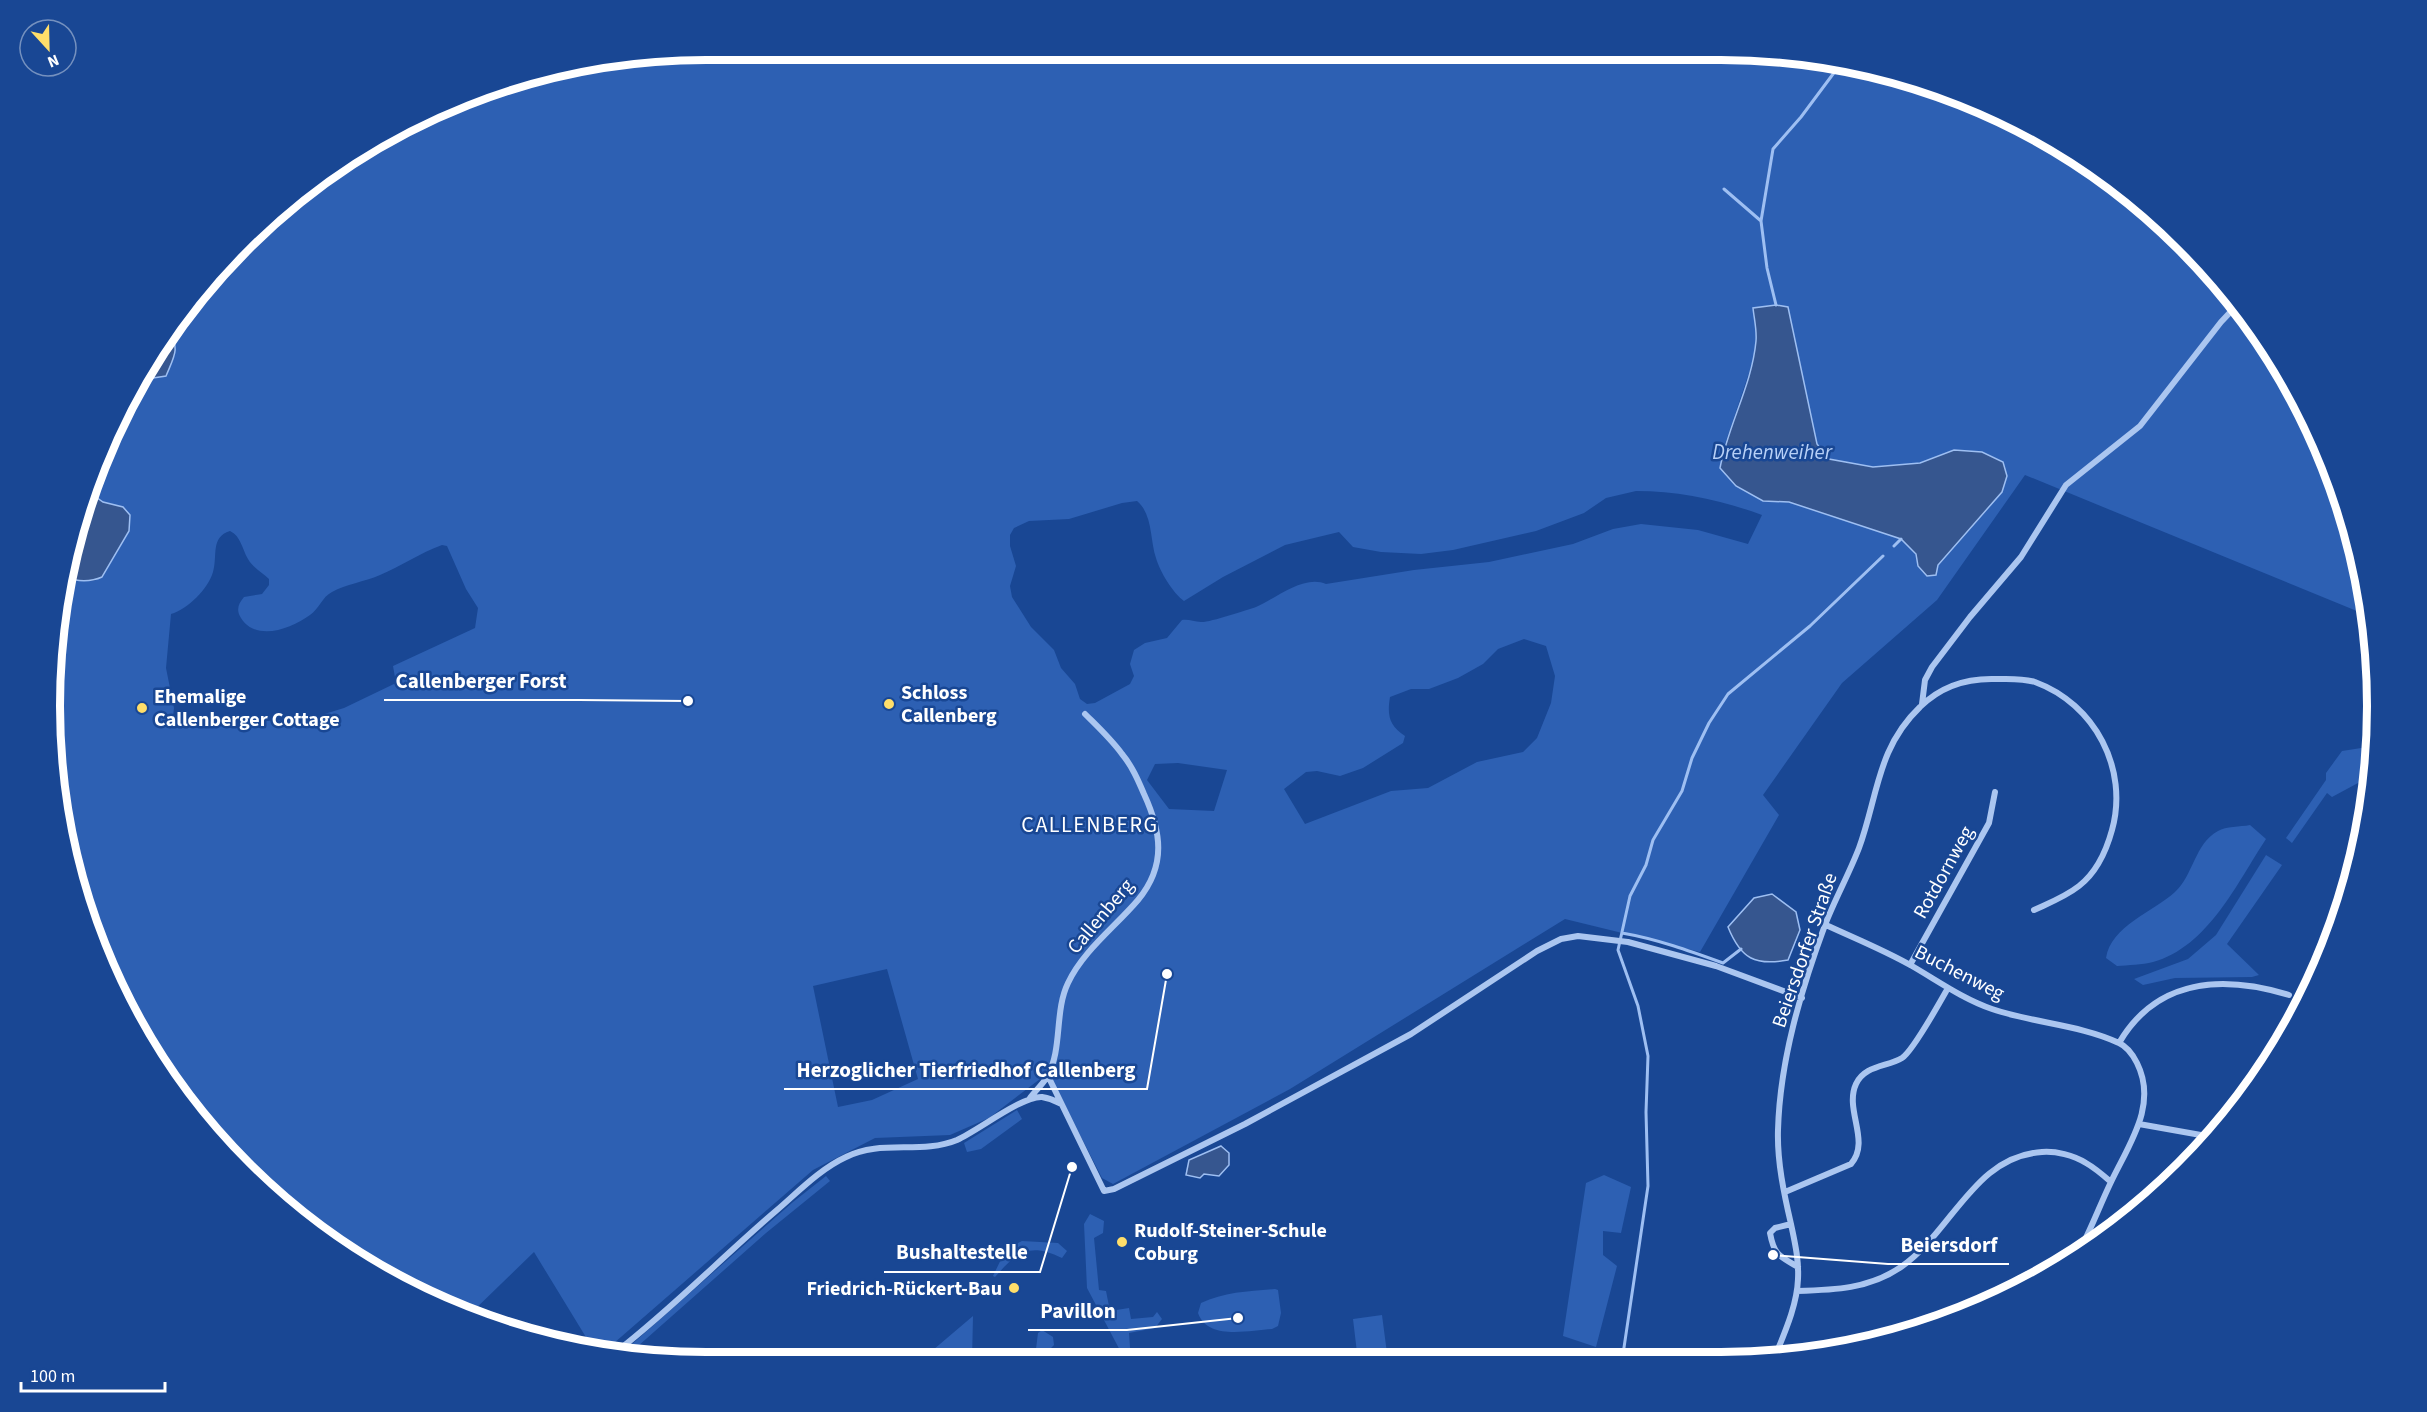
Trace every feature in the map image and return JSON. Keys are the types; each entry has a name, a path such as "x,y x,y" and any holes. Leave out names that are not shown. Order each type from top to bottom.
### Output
{"street":[{"path":"1922,704 1925,680 1932,667 1970,617 2021,557 2066,485 2140,426 2220,322 2232,310"},
{"path":"1922,704 1961,682 1981,679 2021,679 2036,683 2078,709 2101,738 2115,768 2117,785 2116,816 2108,847 2092,873 2080,886 2034,910"},
{"name":"Beiersdorfer Straße","path":"1777,1349 1797,1291 1798,1267 1798,1250 1785,1192 1778,1131 1786,1052 1826,925 1859,847 1881,765 1906,720 1922,704"},
{"name":"Callenberg","path":"1048,1076 1056,1046 1063,996 1068,983 1095,946 1140,898 1152,879 1158,859 1159,840 1155,818 1134,771 1123,754 1085,714"},
{"name":"Rotdornweg","path":"1910,965 1989,823 1995,792"},
{"name":"Buchenweg","path":"1826,925 1910,965 1988,1008 2020,1019 2093,1034 2119,1043 2135,1057 2143,1074 2146,1095 2139,1124 2085,1240"},
{"path":"1030,1099 1048,1076 1104,1191 1114,1189 1245,1124 1411,1034 1537,951 1561,939 1578,936 1628,942 1716,966 1802,998"},
{"path":"2119,1043 2138,1015 2151,1004 2189,989 2241,983 2289,995"},
{"path":"1785,1192 1851,1164 1855,1160 1859,1146 1854,1109 1855,1085 1869,1070 1906,1055 1948,988"},
{"path":"623,1346 793,1196 844,1157 860,1150 879,1147 931,1147 954,1141 1030,1099 1041,1097 1060,1104"},
{"path":"2139,1124 2204,1136"},
{"path":"1797,1291 1840,1290 1858,1287 1900,1268 1926,1247 1981,1180 2004,1162 2026,1153 2049,1152 2066,1155 2084,1162 2111,1182"},
{"path":"1791,1224 1775,1228 1770,1233 1776,1253 1798,1267"}],"shaded area":[{"path":"706,60 1763,61 1847,72 1929,94 1968,109 2007,127 2080,169 2147,220 2207,280 2234,313 2280,383 2318,459 2333,498 2355,580 2360,612 2025,475 1937,600 1842,683 1763,795 1779,815 1700,952 1565,919 1290,1089 1113,1184 1102,1178 1054,1084 1040,1079 989,1118 950,1135 875,1138 813,1170 612,1345 588,1341 534,1252 475,1309 420,1285 383,1265 313,1219 249,1163 220,1132 169,1065 127,992 94,914 72,832 61,748 61,664 72,579 94,581 102,577 123,542 123,507 103,502 95,496 127,420 150,378 153,378 169,347 220,280 280,220 313,193 383,147 459,109 498,94 580,72 664,61","holes":["1788,307 1817,444 1829,459 1873,467 1920,463 1954,450 1936,575 1927,576 1918,566 1916,554 1901,539 1789,502 1763,501 1724,447 1753,361 1757,337 1753,308","1636,491 1668,493 1700,497 1762,515 1748,544 1698,530 1641,524 1613,529 1573,544 1489,562 1414,570 1326,584 1308,582 1256,607 1228,616 1205,622 1182,620 1167,638 1145,643 1134,650 1130,664 1134,676 1130,684 1095,703 1087,704 1080,699 1075,684 1061,668 1054,650 1031,627 1012,597 1010,586 1016,566 1010,546 1010,535 1014,528 1029,521 1069,519 1122,503 1137,501 1142,506 1148,520 1158,564 1171,588 1184,601 1223,577 1285,545 1339,532 1353,547 1381,552 1421,554 1453,550 1536,531 1584,513 1606,498","230,531 234,533 250,562 269,579 269,585 262,594 244,597 238,607 241,618 255,630 274,631 293,625 313,612 332,592 380,575 442,545 447,546 466,589 478,608 475,628 393,666 396,683 344,708 308,719 172,725 174,708 166,668 171,614 184,608 207,585 213,572 217,542","1524,639 1546,646 1555,676 1551,703 1537,738 1523,752 1477,762 1428,788 1391,791 1305,824 1284,789 1306,772 1317,771 1340,776 1363,768 1403,743 1405,736 1395,728 1390,720 1390,697 1411,689 1429,689 1458,678 1483,664 1498,649","1178,763 1227,770 1214,811 1169,809 1147,780 1155,764","887,969 918,1079 872,1100 838,1107 813,986"]},
{"path":"2366,747 2362,781 2332,797 2327,793 2292,843 2286,838 2326,780 2326,773 2342,751"},
{"path":"2250,825 2266,839 2219,911 2190,943 2172,954 2149,963 2117,966 2106,958 2109,947 2124,928 2166,899 2181,885 2199,851 2210,836 2225,828"},
{"path":"2266,855 2282,865 2227,944 2259,975 2175,978 2143,985 2134,979 2188,959 2216,935"},
{"path":"1017,1110 1022,1119 981,1149 967,1152 964,1143"},
{"path":"1604,1175 1631,1187 1621,1233 1603,1231 1603,1255 1617,1266 1596,1347 1563,1336 1586,1183"},
{"path":"826,1176 830,1181 766,1233 636,1348 629,1347 793,1202"},
{"path":"1090,1214 1104,1221 1103,1233 1094,1238 1099,1290 1106,1291 1110,1311 1129,1308 1131,1319 1153,1317 1157,1312 1162,1319 1155,1328 1129,1333 1130,1352 1121,1352 1087,1288 1084,1224"},
{"path":"1022,1241 1058,1243 1067,1251 1062,1258 1041,1251 1024,1252 1010,1261 995,1277 993,1276 1006,1249"},
{"path":"1278,1290 1281,1313 1278,1326 1272,1329 1241,1332 1220,1331 1203,1322 1198,1313 1201,1303 1219,1296"},
{"path":"1382,1315 1387,1352 1357,1352 1353,1319"},
{"path":"973,1316 972,1352 931,1352"},
{"path":"1042,1330 1053,1337 1054,1345 1043,1352 1036,1349 1038,1333"}],"water":[{"name":"Drehenweiher","path":"1776,305 1788,307 1817,444 1829,459 1873,467 1920,463 1954,450 1982,452 2003,462 2007,476 2002,492 1938,565 1936,575 1927,576 1918,566 1916,554 1901,539 1789,502 1763,501 1736,486 1720,468 1754,357 1756,328 1753,308"},
{"path":"174,340 175,352 166,376 150,378"},
{"path":"95,496 103,502 123,507 130,515 129,531 102,577 79,581 72,579"},
{"path":"1772,894 1796,912 1800,930 1788,960 1758,961 1744,953 1728,927 1754,898"},
{"path":"1221,1146 1229,1153 1229,1165 1219,1176 1204,1174 1200,1178 1186,1175 1189,1160"}],"waterway":[{"path":"1776,305 1767,268 1761,221 1773,149 1801,117 1836,70"},
{"path":"1724,189 1761,221"},
{"path":"1894,546 1901,539"},
{"path":"1623,1352 1648,1186 1646,1112 1648,1056 1638,1006 1618,950 1630,896 1646,865 1653,840 1682,791 1692,758 1709,723 1728,694 1810,626 1883,556"},
{"path":"1622,933 1661,942 1723,963 1741,949"}],"place":[{"name":"Callenberger Forst","path":"688,701"},
{"name":"Schloss Callenberg","path":"889,704"},
{"name":"Ehemalige Callenberger Cottage","path":"142,708"},
{"name":"Herzoglicher Tierfriedhof Callenberg","path":"1167,974"},
{"name":"Bushaltestelle","path":"1072,1167"},
{"name":"Rudolf-Steiner-Schule Coburg","path":"1122,1242"},
{"name":"Beiersdorf","path":"1773,1255"},
{"name":"Friedrich-Rückert-Bau","path":"1014,1288"},
{"name":"Pavillon","path":"1238,1318"}],"district":[{"name":"CALLENBERG","path":"1090,824"}]}
